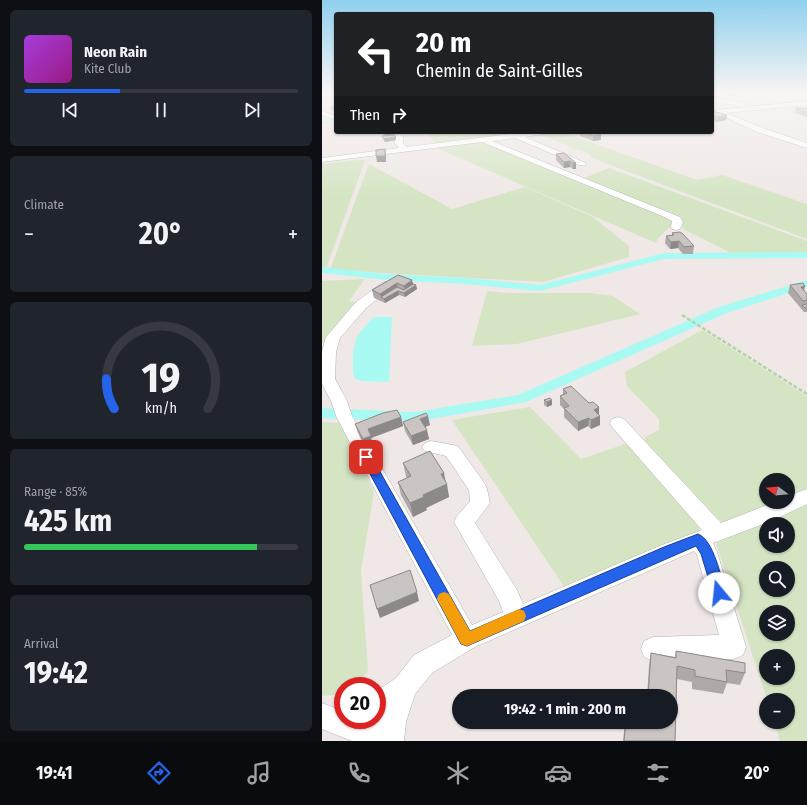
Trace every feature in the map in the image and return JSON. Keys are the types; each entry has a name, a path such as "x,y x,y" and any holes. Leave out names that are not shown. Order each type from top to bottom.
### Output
{"street":[{"path":"746,127 759,133 758,134"},
{"path":"751,127 807,146"},
{"path":"322,160 483,140 513,134 582,163"},
{"path":"399,136 399,144 405,150"},
{"path":"483,140 665,214 676,219 678,222 676,227"},
{"path":"386,286 361,305 333,337 329,352 327,379 339,401 344,416 467,639"},
{"path":"618,423 699,511 708,536 707,552 734,647 653,649"},
{"path":"431,447 452,451 478,489 480,503 464,522 509,597 516,617"},
{"path":"322,716 371,730 385,701 405,686 423,664 467,639 669,551 807,496"},
{"path":"390,741 393,722 405,686"}],"path":[{"path":"682,315 807,394"}],"green space":[{"path":"428,134 499,134 502,136 437,145"},
{"path":"568,134 697,180 722,175 807,204 807,239 592,158 589,154 540,135"},
{"path":"484,141 674,219 673,224 658,238 656,243 434,147"},
{"path":"365,160 326,269 322,268 322,164"},
{"path":"369,164 452,209 525,187 593,217 629,246 629,257 543,282 330,270"},
{"path":"609,168 807,241 807,253 731,253 683,229 682,217 584,178"},
{"path":"365,279 349,301 359,303 322,344 322,281"},
{"path":"487,291 507,293 590,293 613,296 640,314 517,344 472,346"},
{"path":"702,330 807,396 807,490 795,494 795,473 759,473 759,509 722,523 646,443 645,437 659,430 659,419 627,386 625,372"},
{"path":"530,407 581,459 628,443 695,517 700,531 565,588 452,420"},
{"path":"322,422 340,423 374,492 361,571 368,671 363,677 334,677 334,695 322,696"},
{"path":"807,505 807,741 780,741 776,729 795,729 795,693 765,693 762,685 795,685 795,649 759,649 759,675 716,543 759,525 759,553 795,553 795,517 778,517"}],"water":[{"path":"374,317 392,317 389,382 362,381 355,379 353,371 356,339"}],"building":[{"path":"588,134 601,134 593,136"},
{"path":"394,135 396,137 384,139 382,136"},
{"path":"385,149 385,156 376,156 376,150"},
{"path":"564,153 576,163 570,161 564,162 556,154"},
{"path":"680,232 694,246 684,247 679,241 671,242 666,236 674,235 672,233"},
{"path":"398,275 412,280 404,286 397,283 380,294 372,290"},
{"path":"803,283 805,286 801,287 807,294 807,300 803,301 790,285"},
{"path":"413,284 416,285 404,293 398,291 384,299 381,297 397,287 404,290"},
{"path":"807,304 807,308 802,305"},
{"path":"571,386 589,403 593,402 599,407 594,410 600,416 591,420 589,418 578,422 564,408 569,406 560,396 567,393 563,389"},
{"path":"550,398 552,400 547,402 544,400"},
{"path":"397,410 401,417 368,429 371,436 363,439 355,424 383,413"},
{"path":"426,413 428,416 420,419 427,430 411,436 403,422"},
{"path":"430,451 444,473 441,474 447,484 410,503 398,482 411,476 403,463"},
{"path":"410,570 417,592 377,609 370,585"},
{"path":"676,651 745,663 745,673 726,670 727,682 695,676 695,670 677,666 676,689 648,689 651,653 676,658"},
{"path":"625,729 675,729 675,741 624,741"}],"waterway":[{"path":"322,270 387,277 466,281 540,288 664,256 807,255"},
{"path":"322,413 415,417 521,399 723,310 807,283"}],"slow traffic":[{"path":"444,599 467,639 519,616"}],"route":[{"path":"366,457 467,639 669,551 698,540 707,552 719,593"}]}
